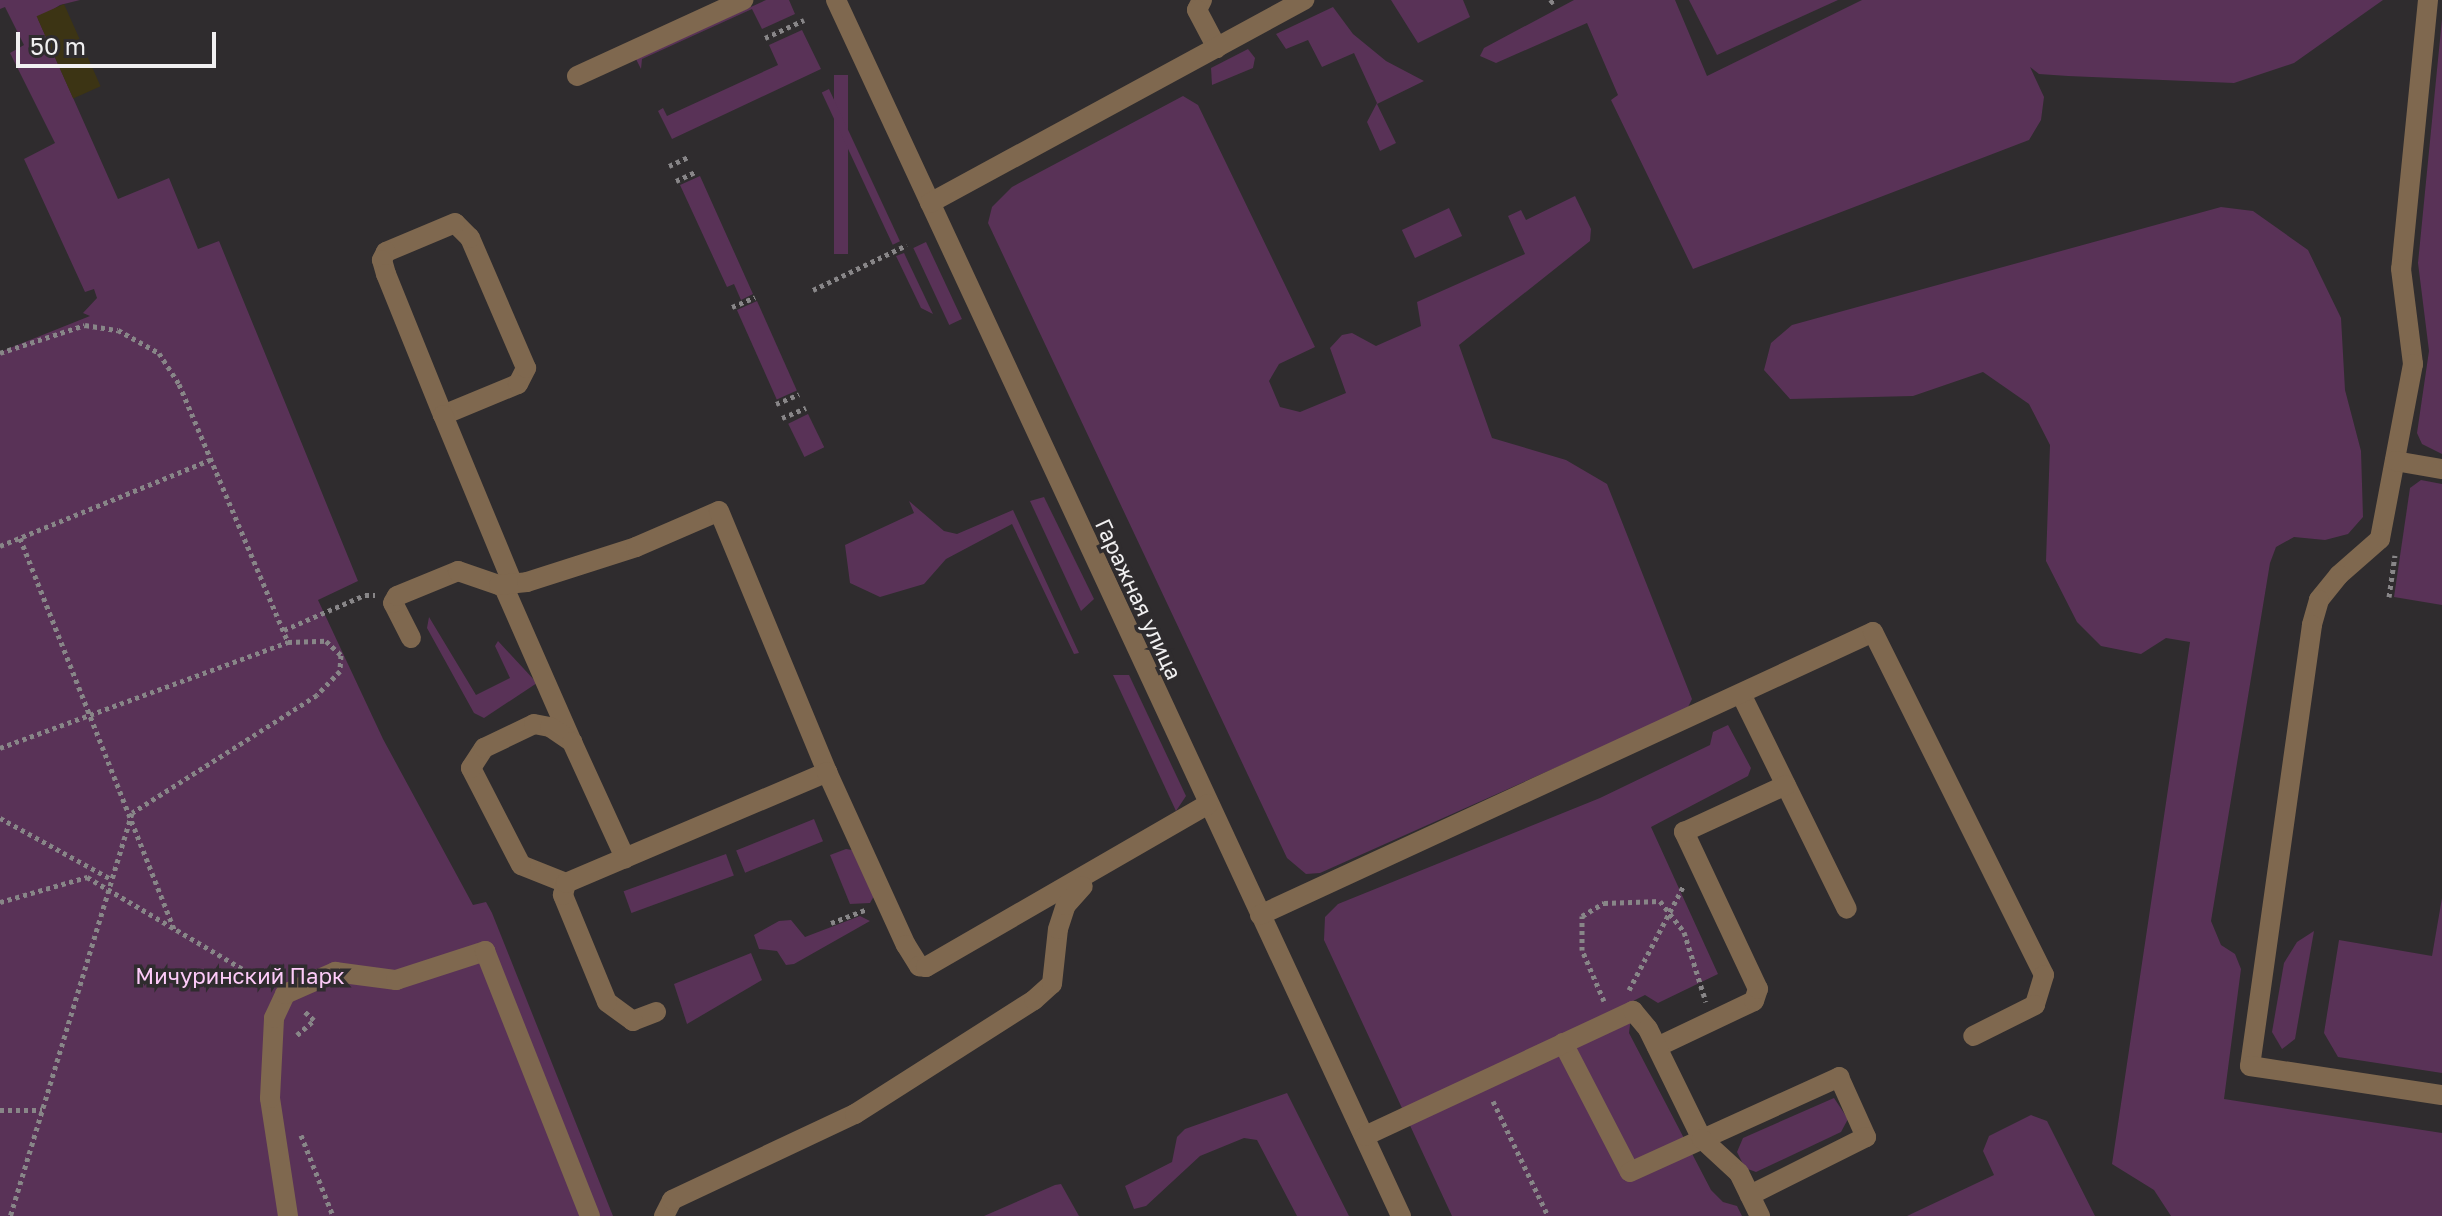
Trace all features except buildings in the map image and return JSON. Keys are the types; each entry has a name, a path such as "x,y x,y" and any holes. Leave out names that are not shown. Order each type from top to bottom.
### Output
{"street":[{"path":"577,76 743,0"},
{"path":"1202,0 1197,10 1217,48"},
{"path":"930,203 1304,0"},
{"path":"2428,0 2401,269 2413,364 2380,539 2329,588 2312,625 2250,1066 2442,1095"},
{"name":"Гаражная улица","path":"838,1 1401,1216"},
{"path":"443,415 518,384 526,368 470,238 455,223 386,252 382,260 508,584 572,742 625,858"},
{"path":"2395,461 2442,469"},
{"path":"411,638 393,603 397,596 458,571 508,584 636,547 719,511 827,772 886,902 914,959 926,967 1091,876 1208,804"},
{"path":"1260,915 1742,696 1873,632 2044,975 2035,1005 1973,1036"},
{"path":"1742,696 1847,909"},
{"path":"572,742 550,727 534,724 484,748 471,768 521,865 566,883 827,772"},
{"path":"1657,1047 1754,1001 1758,989 1684,832 1786,785"},
{"path":"664,1216 672,1200 855,1114 1034,1000 1052,984 1058,929 1066,905 1091,876"},
{"path":"566,883 563,895 607,1002 633,1021 656,1012"},
{"path":"288,1216 270,1098 274,1018 285,994 335,972 396,980 485,951 590,1216"},
{"path":"1365,1136 1633,1011 1657,1047 1702,1139 1739,1173 1760,1216"},
{"path":"1563,1043 1625,1169 1634,1171 1839,1077 1866,1137 1750,1195"}],"path":[{"path":"765,38 804,20"},
{"path":"669,166 690,156"},
{"path":"676,181 697,171"},
{"path":"813,290 907,245"},
{"path":"732,307 755,297"},
{"path":"0,353 85,325 142,341 171,369 288,642"},
{"path":"776,404 799,394"},
{"path":"782,418 806,408"},
{"path":"0,546 210,460"},
{"path":"20,538 132,813 175,931"},
{"path":"284,630 365,595"},
{"path":"0,748 288,642 315,639 333,644 341,655 340,671 317,695 132,813 10,1216"},
{"path":"0,818 111,879"},
{"path":"1613,1021 1698,860"},
{"path":"0,902 87,877 107,893 285,994 314,1020 287,1043"},
{"path":"1613,1021 1582,950 1582,916 1604,903 1660,901 1671,910 1693,954 1712,1021"},
{"path":"831,923 886,902"},
{"path":"1483,1081 1548,1216"},
{"path":"0,1110 42,1110"},
{"path":"298,1129 333,1216"}],"green space":[{"name":"Мичуринский Парк","path":"0,0 80,0 60,5 38,19 118,199 169,178 198,249 219,241 358,581 318,600 383,739 473,905 486,902 492,913 613,1216 0,1216 0,352 90,316 83,313 97,298 94,289 85,292 24,159 55,143 10,53 24,45 5,7 0,9"},
{"path":"766,0 789,0 795,14 762,29 752,9 642,59 641,69 636,59"},
{"path":"1391,0 1463,0 1470,17 1418,43"},
{"path":"1574,0 1675,0 1707,76 1862,0 2383,0 2294,63 2234,83 2039,74 2030,67 2044,97 2041,120 2029,140 1693,269 1611,100 1618,95 1587,23 1496,63 1480,56 1484,48"},
{"path":"1689,0 1838,0 1717,55"},
{"path":"1333,7 1353,34 1386,61 1424,81 1377,104 1396,143 1380,151 1367,122 1377,103 1354,53 1322,67 1308,40 1286,49 1276,34"},
{"path":"2442,19 2442,454 2422,444 2417,433 2429,351 2418,263"},
{"path":"802,30 821,69 672,139 658,111 663,108 667,116 778,65 769,45"},
{"path":"1248,49 1255,58 1253,68 1212,85 1211,68"},
{"path":"834,75 848,75 848,254 834,254"},
{"path":"829,89 900,241 893,245 822,92"},
{"path":"1183,96 1198,105 1315,347 1279,364 1269,381 1280,407 1300,412 1346,393 1330,348 1342,335 1352,333 1376,346 1421,326 1417,302 1525,254 1508,216 1521,210 1526,220 1575,196 1591,229 1590,241 1459,345 1492,438 1566,460 1607,484 1692,699 1687,709 1320,873 1306,874 1287,858 988,223 992,207 1012,187"},
{"path":"700,176 753,294 741,300 734,284 727,287 680,185"},
{"path":"2221,207 2253,211 2308,250 2341,318 2345,390 2361,451 2363,517 2348,534 2325,540 2294,537 2276,547 2270,563 2211,921 2221,945 2235,954 2241,969 2224,1099 2442,1133 2442,1216 2171,1216 2154,1190 2112,1164 2190,642 2166,638 2141,654 2101,646 2077,622 2046,561 2050,445 2029,404 1983,372 1913,396 1790,399 1764,370 1771,343 1792,325"},
{"path":"1449,208 1462,236 1415,258 1402,230"},
{"path":"926,242 962,319 949,325 913,248"},
{"path":"904,253 933,314 921,308 896,256"},
{"path":"757,301 797,391 777,399 737,310"},
{"path":"808,414 824,447 804,457 788,424"},
{"path":"2421,480 2442,484 2442,605 2394,597 2410,488"},
{"path":"1044,497 1094,599 1081,611 1030,501"},
{"path":"909,501 944,531 957,534 1013,510 1079,653 1074,654 1012,524 946,559 924,584 880,597 850,583 845,545 914,513"},
{"path":"429,617 476,695 510,678 495,646 498,641 537,683 484,718 474,713 427,628"},
{"path":"1113,675 1129,675 1186,796 1176,811"},
{"path":"1728,725 1751,768 1748,776 1651,827 1718,974 1658,1003 1645,995 1633,1001 1629,1033 1711,1190 1723,1202 1737,1206 1742,1216 1452,1216 1324,940 1325,917 1338,904 1600,798 1710,745 1713,732"},
{"path":"814,819 823,841 745,873 736,850"},
{"path":"852,850 874,896 870,903 850,904 830,855"},
{"path":"726,854 734,876 631,913 624,891"},
{"path":"2442,898 2442,1073 2338,1057 2324,1033 2339,940 2432,956"},
{"path":"860,916 870,921 794,964 786,965 777,951 759,949 754,935 779,921 791,920 805,937"},
{"path":"2314,931 2295,1039 2282,1049 2272,1032 2284,963 2297,942"},
{"path":"751,953 762,980 687,1024 674,984"},
{"path":"1287,1093 1349,1216 1297,1216 1257,1140 1244,1138 1200,1156 1146,1206 1134,1209 1125,1186 1172,1162 1177,1137 1185,1129"},
{"path":"1834,1098 1848,1119 1841,1132 1756,1172 1745,1168 1737,1152 1743,1138"},
{"path":"2031,1115 2047,1121 2095,1216 1907,1216 1994,1175 1983,1151 1989,1136"},
{"path":"1061,1184 1079,1216 984,1216 1055,1185"}],"sand":[{"path":"64,4 101,86 73,98 37,16"}]}
